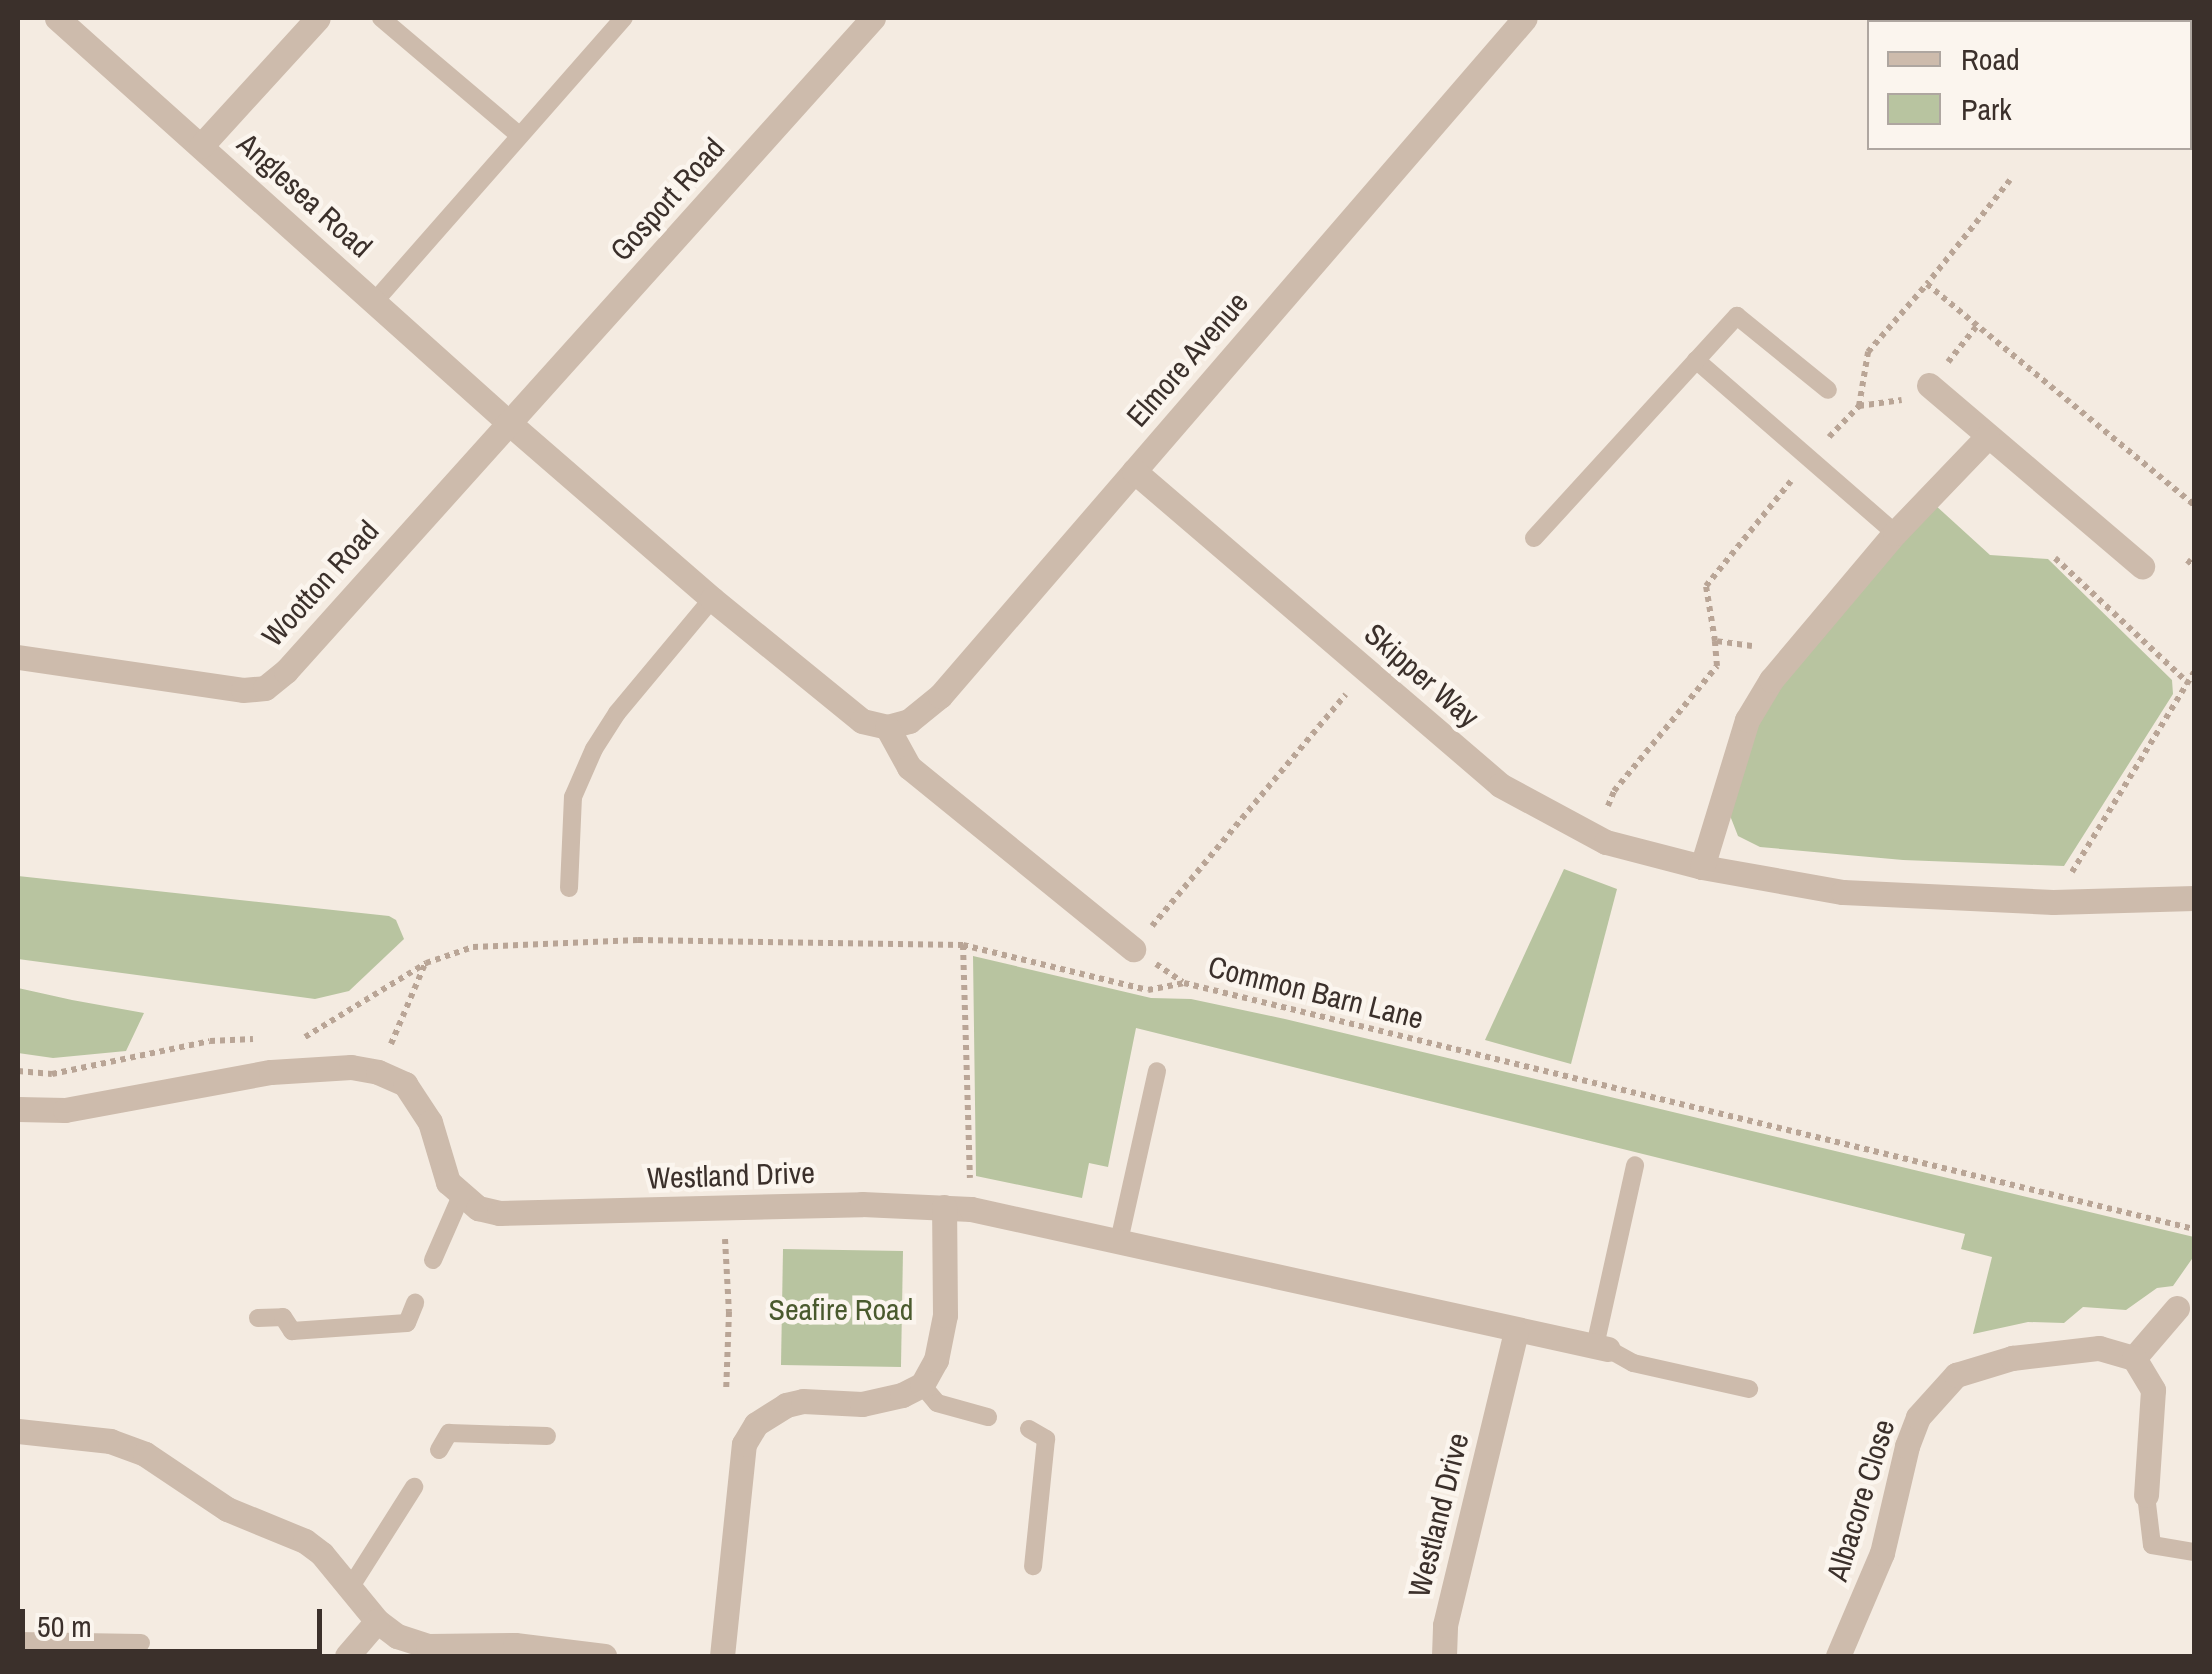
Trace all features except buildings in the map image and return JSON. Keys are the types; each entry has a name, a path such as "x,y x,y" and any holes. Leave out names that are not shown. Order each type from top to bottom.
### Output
{"street":[{"name":"Anglesea Road","path":"57,18 509,424"},
{"path":"201,146 318,18"},
{"name":"Gosport Road","path":"509,424 873,18"},
{"name":"Elmore Avenue","path":"887,728 910,720 940,696 1525,18"},
{"path":"1929,385 2142,566"},
{"path":"509,424 850,712 862,721 887,728 909,767 1133,949"},
{"name":"Wootton Road","path":"18,657 244,690 264,688 286,671 509,424"},
{"path":"1702,866 1747,720 1771,680 1895,533 1987,437"},
{"name":"Skipper Way","path":"1134,471 1500,785 1597,838 1702,866 1843,892 2053,902 2194,898"},
{"path":"18,1108 65,1110 271,1072 351,1067 378,1072 406,1084 419,1099 448,1182 460,1196"},
{"name":"Westland Drive","path":"460,1196 478,1208 500,1213 862,1204 971,1209 1601,1348"},
{"path":"722,1656 744,1444 756,1424 786,1405 862,1404 902,1396 922,1385 936,1360 945,1315 944,1208"},
{"path":"2146,1496 2153,1390 2134,1358 2176,1308"},
{"name":"Westland Drive","path":"1444,1656 1445,1624 1516,1331"},
{"name":"Albacore Close","path":"1838,1656 1882,1553 1906,1446 1918,1417 1936,1392 1956,1375 2012,1358 2099,1348 2134,1358"},
{"path":"18,1431 110,1441 144,1454 227,1509 305,1541 376,1621 398,1636 428,1646 532,1646 604,1656"},
{"path":"348,1656 376,1621"}],"lane":[{"path":"381,18 519,136"},
{"path":"375,301 624,18"},
{"path":"1534,538 1737,316 1828,390"},
{"path":"1696,360 1895,533"},
{"path":"569,888 573,797 594,749 617,713 712,598"},
{"path":"1119,1242 1157,1072"},
{"path":"1634,1165 1601,1348 1633,1363 1749,1389"},
{"path":"433,1260 460,1196"},
{"path":"258,1318 282,1317 292,1330 407,1322 415,1303"},
{"path":"922,1385 937,1403 988,1417"},
{"path":"1029,1429 1046,1439 1033,1566"},
{"path":"438,1450 449,1433 548,1436"},
{"path":"350,1588 414,1486"},
{"path":"2146,1496 2152,1545 2194,1552"},
{"path":"18,1640 141,1643"}],"path":[{"path":"2010,180 1928,284 2194,504"},
{"path":"2055,558 2188,683"},
{"path":"2187,560 2194,566"},
{"path":"1597,838 1614,790 1717,666 1715,641"},
{"path":"1133,949 1366,670"},
{"path":"2053,902 2194,672"},
{"name":"Common Barn Lane","path":"286,1038 306,1036 426,962 473,947 638,940 964,945 1148,990 1184,983 2194,1229"},
{"path":"964,945 971,1209"},
{"path":"378,1072 426,962"},
{"path":"306,1036 320,1044"},
{"path":"18,1070 52,1074 210,1041 268,1038"},
{"path":"723,1208 729,1312 726,1392"}],"green space":[{"path":"1934,504 1990,555 2048,559 2172,680 2173,694 2064,866 1903,860 1760,847 1738,836 1729,813 1753,726 1781,683"},
{"path":"1564,869 1617,889 1571,1064 1485,1040"},
{"path":"18,876 389,916 396,920 404,939 349,991 315,999 18,959"},
{"path":"973,956 1151,998 1191,999 1285,1019 2194,1237 2194,1256 2173,1286 2157,1288 2126,1310 2083,1307 2064,1323 2028,1322 1973,1334 1992,1257 1961,1249 1965,1234 1136,1028 1108,1167 1089,1163 1082,1198 976,1176"},
{"path":"18,988 144,1013 126,1051 53,1058 18,1053"},
{"name":"Seafire Road","path":"783,1249 903,1251 901,1367 781,1365"}]}
